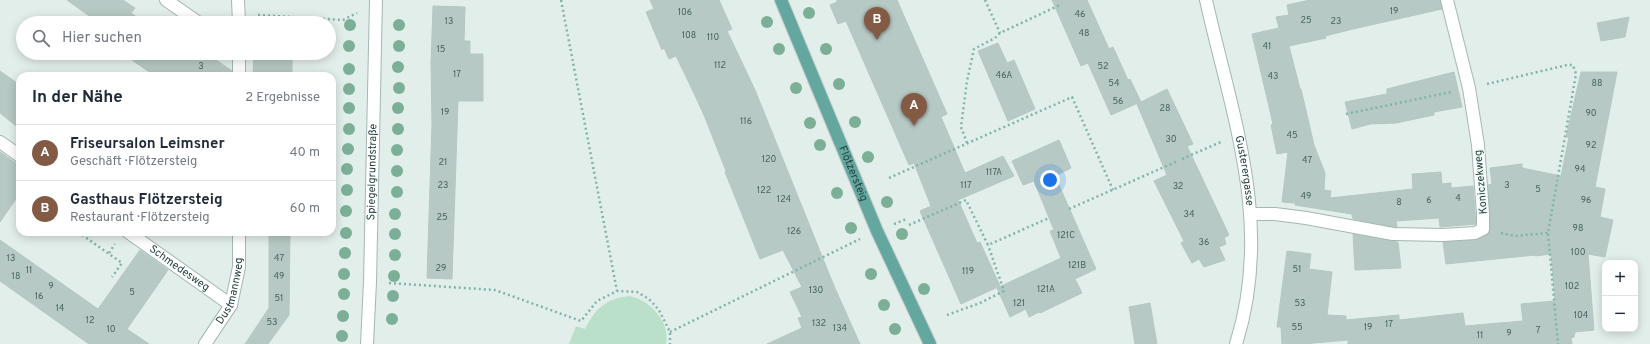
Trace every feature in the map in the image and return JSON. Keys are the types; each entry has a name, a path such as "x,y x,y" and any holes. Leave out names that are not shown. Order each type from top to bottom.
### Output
{"main road":[{"name":"Flötzersteig","path":"781,0 877,232 930,344"}],"street":[{"path":"166,0 189,16"},
{"path":"238,0 239,16"},
{"name":"Gusterergasse","path":"1206,0 1239,134 1245,165 1251,214 1249,283 1236,344"},
{"name":"Koniczekweg","path":"1251,214 1275,214 1306,218 1393,234 1443,235 1475,233 1483,229 1484,222 1478,145 1469,88 1447,0"},
{"name":"Spiegelgrundstraße","path":"368,344 376,1"},
{"path":"239,60 239,72"},
{"path":"0,142 16,153"},
{"name":"Schmedesweg","path":"134,236 231,305"},
{"name":"Dustmannweg","path":"205,344 231,305 239,267 239,236"}],"path":[{"path":"561,0 617,291"},
{"path":"985,0 1000,33"},
{"path":"336,20 343,20 376,1"},
{"path":"967,143 961,128 967,81 974,49 995,38 1000,33 1062,4"},
{"path":"254,15 272,16"},
{"path":"1346,114 1469,88 1567,65 1573,65 1576,74 1575,81 1548,233 1558,344"},
{"path":"889,178 1072,97 1113,190"},
{"path":"1182,159 1239,134"},
{"path":"1069,209 1178,161"},
{"path":"909,225 966,200 988,246 1004,291 980,303 947,315"},
{"path":"988,246 1050,218"},
{"path":"892,225 907,220"},
{"path":"1483,229 1515,236 1548,233"},
{"path":"84,236 122,263 112,277"},
{"path":"670,332 860,239"},
{"path":"370,282 495,290 581,321 596,301 617,291 637,292 649,299 659,310 670,332 670,344"}],"green space":[{"path":"629,296 644,302 657,313 665,328 667,336 666,344 569,344 576,326 585,329 597,310 607,302"}],"building":[{"path":"67,0 123,0 135,8 131,13 135,16 89,16"},
{"path":"650,0 719,0 732,29 727,31 755,90 834,286 860,344 767,344 802,328 798,318 802,317 790,292 802,287 783,250 760,259 704,115 691,87 676,56 669,59 664,48 662,50 646,12 654,9"},
{"path":"837,0 897,0 947,114 941,117 965,173 1003,156 1014,176 958,200 977,243 980,242 1000,286 961,304 920,211 931,206 914,163 909,165 846,21 838,24 830,5 837,2"},
{"path":"1052,0 1087,0 1109,49 1113,47 1128,80 1130,79 1141,102 1167,89 1193,144 1187,146 1229,235 1224,238 1226,244 1219,247 1225,260 1204,267 1199,259 1192,263 1181,243 1184,241 1154,181 1167,175 1137,104 1138,103 1111,115 1088,63 1081,66"},
{"path":"1310,0 1440,0 1442,9 1353,29 1325,36 1326,38 1289,46 1314,145 1325,173 1324,190 1331,191 1330,198 1413,189 1412,174 1441,172 1442,184 1451,183 1451,188 1473,186 1476,224 1440,227 1439,218 1396,221 1397,227 1394,227 1353,219 1352,214 1295,205 1295,203 1282,202 1288,152 1277,154 1271,125 1273,124 1252,34 1279,28 1276,17 1289,15 1287,5"},
{"path":"433,6 465,7 464,41 470,41 470,54 483,54 483,101 458,101 452,279 427,278 432,124 431,63"},
{"path":"1629,17 1625,37 1601,41 1597,23"},
{"path":"998,43 1007,63 1014,60 1035,109 1008,121 978,51"},
{"path":"132,60 216,60 232,71 232,72 149,72"},
{"path":"254,60 292,60 292,72 253,72"},
{"path":"0,71 16,82 16,126 0,113"},
{"path":"1454,72 1462,107 1434,112 1434,115 1396,123 1370,124 1352,129 1345,102 1387,94 1387,89"},
{"path":"1581,72 1617,72 1595,187 1605,189 1600,217 1613,220 1605,257 1588,254 1594,330 1575,332 1574,337 1571,338 1572,344 1348,344 1348,340 1303,344 1282,344 1281,327 1277,327 1287,251 1311,254 1309,269 1332,272 1327,315 1346,316 1346,320 1399,315 1399,320 1463,313 1465,326 1523,321 1521,304 1555,301 1551,254 1446,264 1443,242 1476,240 1489,233 1490,214 1488,185 1492,184 1490,168 1522,164 1522,168 1561,176 1569,137 1566,137"},
{"path":"1059,140 1071,168 1055,176 1096,269 1075,279 1082,293 1029,317 1026,309 1010,317 997,288 1061,258 1050,231 1054,230 1034,181 1023,185 1012,161"},
{"path":"0,152 16,163 16,199 0,222"},
{"path":"1353,234 1398,242 1401,268 1355,270"},
{"path":"269,236 290,236 289,315 268,344 245,344 269,308"},
{"path":"0,240 98,309 140,250 168,270 127,329 149,344 89,344 0,281"},
{"path":"1150,303 1157,344 1135,344 1129,307"}],"place":[{"name":"Gasthaus Flötzersteig","path":"877,40"},
{"name":"Friseursalon Leimsner","path":"914,126"}]}
